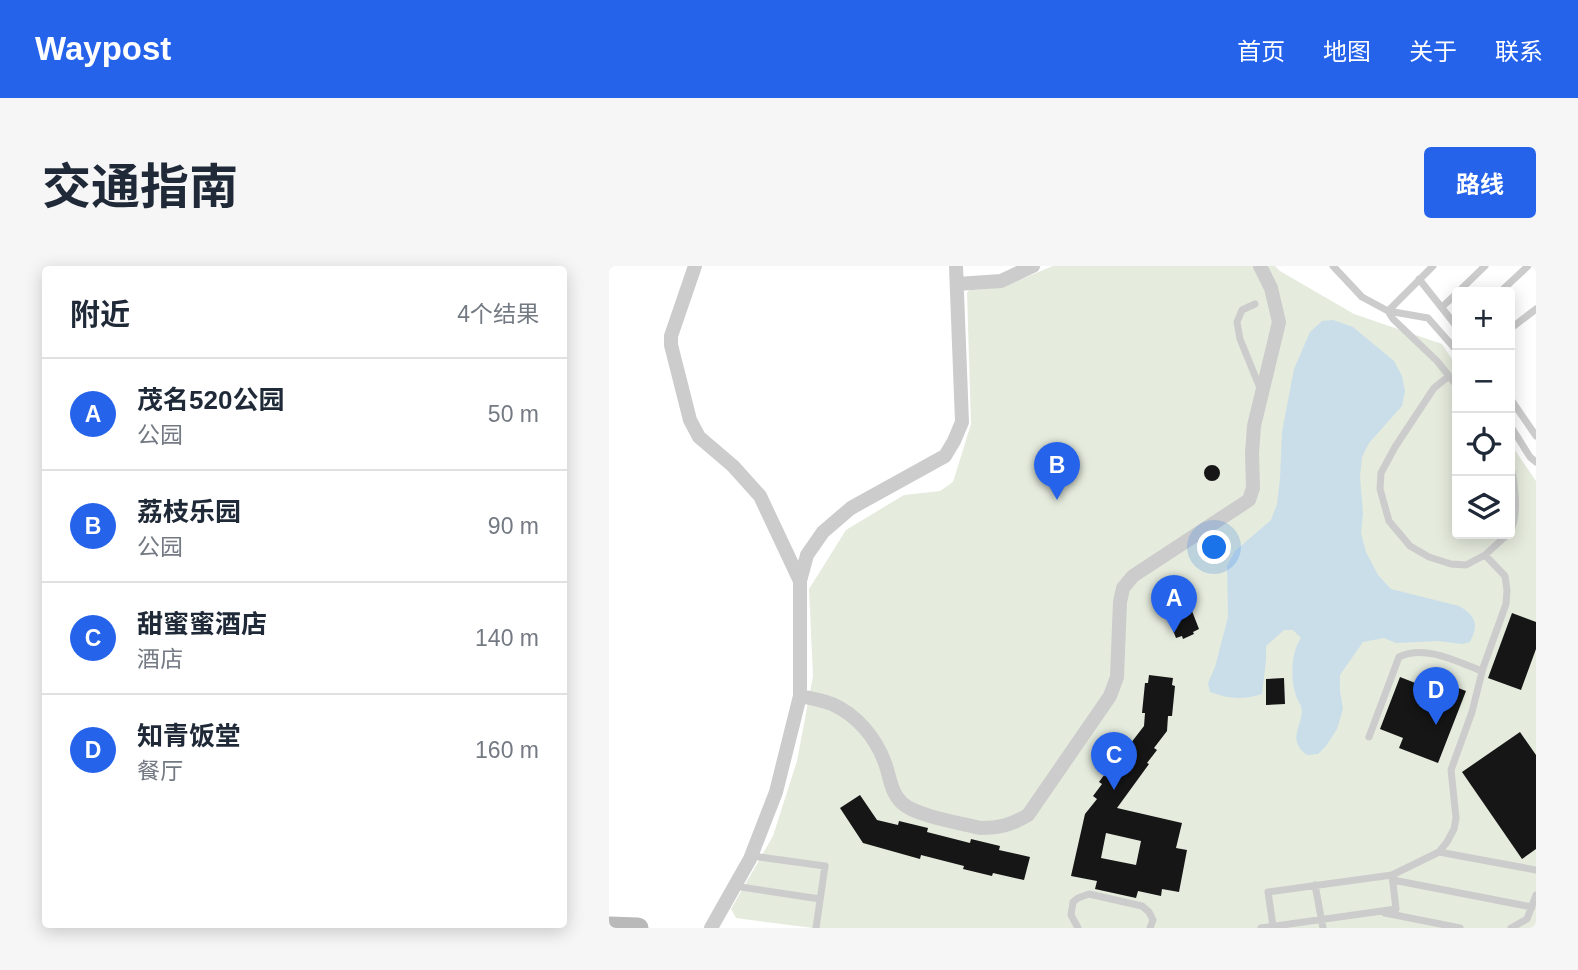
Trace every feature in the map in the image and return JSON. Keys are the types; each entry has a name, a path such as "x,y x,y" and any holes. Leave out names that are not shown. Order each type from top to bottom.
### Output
{"main road":[{"path":"609,927 638,928"}],"street":[{"path":"695,266 671,336 690,420 699,437 733,466 760,496 800,581"},
{"path":"711,928 751,856 776,792 800,696 800,581 807,555 823,532 851,508 945,456 962,422 956,266"},
{"path":"957,284 1001,281 1033,266"},
{"path":"800,696 831,704 855,718 870,733 885,762 892,788 902,803 916,812 980,828 1009,825 1028,814 1110,696 1117,677 1123,588 1133,576 1249,500 1253,488 1254,426 1279,322 1271,288 1260,266"}],"lane":[{"path":"1333,266 1362,298 1388,311 1428,317 1456,350"},
{"path":"1388,311 1433,266"},
{"path":"1462,287 1485,266"},
{"path":"1505,287 1528,266"},
{"path":"1419,279 1452,320"},
{"path":"1442,307 1452,297"},
{"path":"1255,304 1242,310 1237,322 1240,339 1261,392"},
{"path":"1515,325 1536,309"},
{"path":"1388,311 1452,380"},
{"path":"1449,376 1434,388 1381,473 1380,489 1389,521 1410,546 1429,557 1451,564 1466,565 1485,555 1502,539"},
{"path":"1515,405 1536,436"},
{"path":"1515,433 1536,462"},
{"path":"1392,877 1439,852 1454,829 1456,818 1451,770 1506,604 1505,576 1485,555"},
{"path":"1369,737 1399,657 1416,652 1437,655 1482,671"},
{"path":"1439,852 1536,870"},
{"path":"751,856 825,866 816,928"},
{"path":"1262,928 1322,924 1397,909 1392,877"},
{"path":"1273,926 1268,891 1392,877 1532,907"},
{"path":"1315,885 1322,924"},
{"path":"734,886 820,899"},
{"path":"1078,928 1071,915 1073,902 1089,894 1142,906 1149,912 1153,927"},
{"path":"1511,928 1527,919 1536,895"},
{"path":"1376,912 1460,928"}],"shaded area":[{"path":"1053,266 1275,266 1354,314 1442,344 1452,359 1452,539 1515,539 1515,450 1536,481 1536,928 813,928 736,918 731,909 773,836 797,761 813,676 809,589 846,530 904,495 940,491 953,482 971,424 967,293 970,289 1002,286"}],"water":[{"path":"1333,320 1353,327 1394,361 1402,376 1405,391 1402,406 1369,443 1362,457 1361,533 1366,552 1378,575 1391,589 1459,606 1469,613 1475,625 1470,642 1462,644 1438,641 1396,643 1384,638 1363,642 1340,675 1343,709 1337,729 1318,754 1307,755 1301,750 1296,739 1302,711 1292,674 1295,651 1301,638 1293,630 1284,630 1266,646 1262,694 1242,698 1223,696 1210,692 1208,683 1228,617 1227,566 1235,551 1271,520 1277,504 1282,432 1294,369 1310,332 1322,321"}],"building":[{"path":"1209,465 1215,465 1220,473 1218,479 1209,481 1204,476 1204,470"},
{"path":"1183,588 1199,629 1183,639 1182,636 1176,638 1159,596"},
{"path":"1512,613 1536,622 1536,649 1521,690 1488,678"},
{"path":"1149,675 1173,678 1172,685 1175,686 1172,716 1168,716 1167,731 1154,748 1157,750 1147,763 1149,764 1117,808 1182,823 1176,848 1187,850 1179,892 1162,889 1161,896 1138,891 1136,898 1095,889 1097,881 1071,876 1085,814 1097,799 1093,796 1102,784 1099,782 1144,726 1145,713 1142,713 1145,683 1148,683","holes":["1106,833 1141,841 1136,865 1101,858"]},
{"path":"1427,676 1466,691 1438,763 1399,748 1403,738 1380,729 1400,677 1423,686"},
{"path":"1284,678 1285,704 1266,705 1266,679"},
{"path":"1520,732 1536,755 1536,849 1522,859 1462,772"},
{"path":"860,795 877,820 898,825 899,821 928,828 927,832 970,843 971,839 1000,846 999,850 1030,857 1024,880 993,873 992,876 921,855 920,859 863,843 840,808"}],"place":[{"name":"荔枝乐园","path":"1057,500"},
{"name":"茂名520公园","path":"1174,633"},
{"name":"知青饭堂","path":"1436,725"},
{"name":"甜蜜蜜酒店","path":"1114,790"}]}
